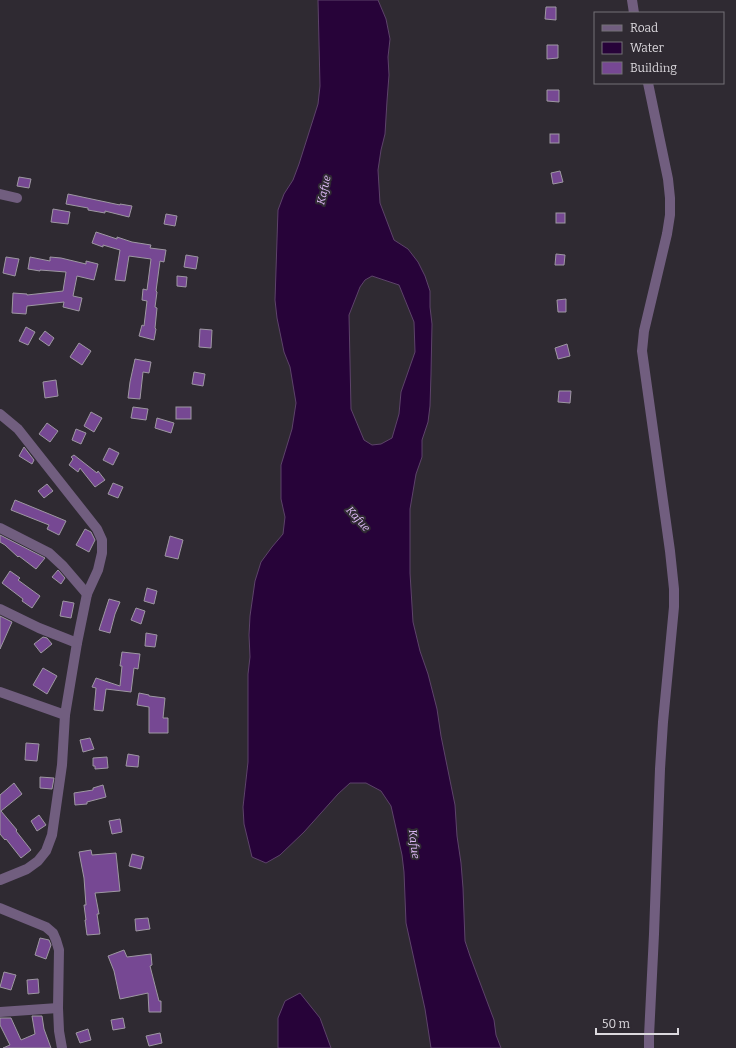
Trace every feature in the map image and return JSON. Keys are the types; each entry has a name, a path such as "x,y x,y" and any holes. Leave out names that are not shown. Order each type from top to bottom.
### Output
{"street":[{"path":"632,0 634,12"},
{"path":"648,84 668,178 670,215 667,234 644,331 642,351 674,589 674,607 660,769 654,934 648,1036 649,1048"},
{"path":"0,194 17,198"},
{"path":"0,414 18,430 96,529 102,540 102,554 98,570 87,594 77,643 65,715 62,765 52,835 46,851 38,861 27,869 0,880"},
{"path":"0,528 48,553 60,563 87,594"},
{"path":"0,609 38,628 77,643"},
{"path":"0,692 65,715"},
{"path":"0,908 46,927 53,933 59,950 58,1008 59,1031 62,1048"},
{"path":"0,1012 58,1008"}],"water":[{"name":"Kafue","path":"318,0 378,0 386,19 390,39 385,134 378,170 380,203 394,240 408,249 418,262 425,276 430,291 432,324 430,406 428,422 422,440 422,457 416,474 410,509 410,573 413,622 437,709 455,805 463,888 465,941 494,1020 496,1035 501,1048 431,1048 425,1009 406,923 402,855 391,806 381,791 366,783 350,783 280,855 266,863 252,857 244,824 243,807 248,762 248,674 250,657 250,616 255,581 261,562 283,534 285,517 281,499 281,465 292,429 296,403 290,367 284,352 277,318 275,300 278,210 299,164 318,104 320,86","holes":["372,276 399,285 414,322 415,352 401,392 399,414 392,438 381,444 372,445 364,440 351,409 349,315 360,287 365,280"]},
{"path":"300,993 320,1018 331,1048 278,1048 278,1018 285,1001"}],"building":[{"path":"546,7 556,7 556,20 545,19"},
{"path":"547,45 558,45 558,58 547,59"},
{"path":"547,90 559,90 559,102 547,101"},
{"path":"550,134 559,134 559,143 550,143"},
{"path":"560,171 563,182 553,184 551,173"},
{"path":"19,177 31,179 29,188 17,186"},
{"path":"68,194 120,205 132,206 129,217 105,211 105,213 88,210 88,208 66,204"},
{"path":"53,209 70,212 68,224 51,222"},
{"path":"556,213 565,213 565,223 556,223"},
{"path":"166,214 177,216 175,226 164,224"},
{"path":"96,232 117,239 117,237 132,242 151,245 150,248 166,250 164,262 160,261 156,291 155,307 157,308 154,340 139,336 142,325 144,326 147,301 142,300 143,289 147,290 151,259 129,256 125,281 115,280 120,250 103,245 103,247 92,243"},
{"path":"556,254 565,255 564,265 555,265"},
{"path":"186,255 198,257 196,269 184,267"},
{"path":"6,257 19,259 15,276 3,273"},
{"path":"30,257 50,261 50,257 61,258 86,264 86,261 98,264 94,280 77,276 73,296 82,298 79,311 63,307 64,302 27,306 26,314 12,313 13,293 27,295 63,291 66,272 28,269"},
{"path":"177,276 187,277 186,287 177,286"},
{"path":"566,299 566,312 558,312 557,300"},
{"path":"26,327 35,332 28,345 19,341"},
{"path":"200,329 212,330 211,348 199,347"},
{"path":"45,331 54,338 49,346 39,339"},
{"path":"79,343 91,351 82,365 70,357"},
{"path":"567,344 570,356 558,359 555,348"},
{"path":"135,359 151,362 149,373 143,372 140,399 128,398"},
{"path":"194,372 205,374 203,386 192,384"},
{"path":"56,380 58,396 45,398 43,382"},
{"path":"559,391 571,391 570,403 558,402"},
{"path":"133,407 148,409 146,420 131,418"},
{"path":"176,407 191,407 191,419 176,419"},
{"path":"91,412 102,418 94,432 84,426"},
{"path":"157,418 174,423 171,433 155,428"},
{"path":"47,423 58,431 50,442 39,434"},
{"path":"76,429 86,433 81,444 72,440"},
{"path":"24,447 34,460 32,464 19,456"},
{"path":"109,448 119,453 113,465 103,460"},
{"path":"74,455 97,473 98,471 105,480 95,487 80,468 78,472 69,465 73,459 71,457"},
{"path":"113,483 123,487 118,498 108,494"},
{"path":"47,484 53,491 44,498 38,491"},
{"path":"15,500 66,521 59,535 47,529 49,525 11,510"},
{"path":"85,529 91,532 95,540 89,552 76,545"},
{"path":"0,535 45,558 36,569 19,556 18,557 0,542"},
{"path":"170,536 183,540 178,559 165,556"},
{"path":"58,570 65,578 61,584 52,577"},
{"path":"10,571 20,578 18,580 40,596 32,608 2,583"},
{"path":"147,588 157,591 154,604 144,601"},
{"path":"109,599 120,602 110,633 99,630"},
{"path":"63,601 74,603 71,618 60,616"},
{"path":"136,608 145,611 141,624 131,620"},
{"path":"0,616 12,622 0,649"},
{"path":"146,633 157,635 155,647 145,646"},
{"path":"43,637 47,638 52,644 41,653 34,644"},
{"path":"122,652 140,654 138,669 134,668 131,692 106,689 103,711 94,710 96,688 92,687 96,678 120,686"},
{"path":"43,668 57,676 47,694 33,685"},
{"path":"139,693 165,698 163,718 168,718 168,733 149,733 149,707 137,705"},
{"path":"90,738 94,749 83,752 80,740"},
{"path":"26,743 39,744 37,761 25,760"},
{"path":"128,754 139,756 138,767 126,766"},
{"path":"107,757 108,768 95,769 95,766 93,766 93,758"},
{"path":"40,777 54,778 52,789 40,788"},
{"path":"14,783 22,794 1,811 31,850 21,858 6,839 5,840 0,834 0,795"},
{"path":"103,785 106,797 87,802 87,804 75,805 74,793 93,790 93,788"},
{"path":"39,815 46,825 37,831 31,821"},
{"path":"120,819 122,832 112,834 109,821"},
{"path":"91,850 92,855 116,853 120,891 95,893 99,914 97,914 100,934 87,935 84,905 86,905 84,878 79,852"},
{"path":"132,854 144,857 141,869 129,866"},
{"path":"148,918 150,929 136,931 135,919"},
{"path":"40,938 49,940 51,945 46,959 35,955"},
{"path":"124,950 127,957 151,954 152,965 150,966 159,1001 161,1001 161,1012 149,1012 148,993 120,999 114,971 108,956"},
{"path":"4,972 16,975 11,990 0,987"},
{"path":"38,979 39,993 28,994 27,980"},
{"path":"32,1016 42,1016 44,1029 51,1048 3,1048 10,1045 0,1025 0,1018 11,1018 21,1040 35,1034"},
{"path":"123,1018 125,1028 113,1030 111,1020"},
{"path":"88,1029 91,1040 80,1043 76,1033"},
{"path":"160,1033 162,1043 149,1046 146,1036"}]}
